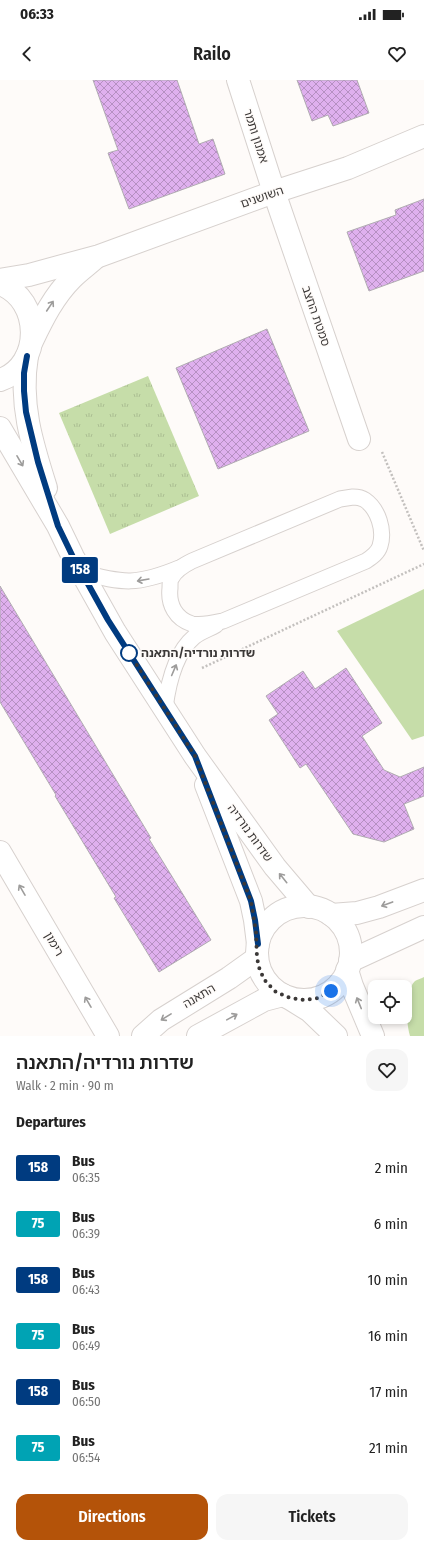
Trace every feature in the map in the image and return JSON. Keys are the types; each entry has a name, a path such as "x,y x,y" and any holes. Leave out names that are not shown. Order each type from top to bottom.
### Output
{"street":[{"name":"אמנון ותמר","path":"238,80 274,192"},
{"name":"השושנים","path":"0,280 29,275 99,256 274,192 348,168 424,136"},
{"name":"סמטת החצב","path":"274,192 358,439"},
{"name":"השושנים","path":"30,348 44,314 58,295 72,278 99,256"},
{"path":"0,284 19,297 28,310 32,325 30,348 18,369 0,380"},
{"name":"שדרות נורדיה","path":"30,348 24,385 26,412 38,462 58,526"},
{"name":"שדרות נורדיה","path":"0,428 58,526 81,572 115,632 195,756 275,867 309,907"},
{"name":"שדרות נורדיה","path":"195,756 251,901 255,920 257,951"},
{"name":"רימון","path":"0,852 108,1036"},
{"path":"331,915 357,913 380,907 424,890"},
{"path":"336,1036 310,1011 276,992 266,982 260,971 257,951 262,932 270,921 280,913 294,907 309,907 324,910 336,919 345,930 350,943 349,965 352,986 372,1036"},
{"path":"198,1036 264,1000 286,997 304,1000 318,998 331,991 341,982 349,965 424,927"},
{"name":"התאנה","path":"143,1036 161,1020 229,978 257,951"}],"lane":[{"path":"81,572 107,579 130,582 156,577 340,498 353,497 364,499 374,509 381,524 382,536 380,547 374,556 366,561 223,622 194,637 184,650 168,684 165,708"},
{"path":"180,568 171,580 169,593 171,608 180,617 193,624 223,622"}],"path":[{"path":"358,439 378,445 424,551"},
{"path":"168,684 424,564"}],"green space":[{"path":"148,376 199,496 110,534 59,413"},
{"path":"424,589 424,736 412,740 337,631"},
{"path":"424,977 424,1036 410,1036 408,1024 412,1024 412,985 415,981"}],"building":[{"path":"93,80 177,80 199,144 213,139 225,174 129,209 108,153 118,150"},
{"path":"297,80 357,80 369,113 333,126 328,115 312,121"},
{"path":"424,199 424,271 369,291 347,232 396,215 395,210"},
{"path":"267,329 309,431 218,469 176,368"},
{"path":"0,586 151,838 149,839 211,940 159,972 114,898 116,897 0,702"},
{"path":"346,668 382,723 362,736 384,770 400,777 424,767 424,796 404,804 414,829 384,842 353,834 306,764 300,768 269,720 278,714 266,696 303,671 315,689"}],"bus line":[{"name":"158","path":"27,356 24,373 26,412 38,462 58,526 73,557 115,632 195,756 251,901 258,944"}],"place":[{"name":"שדרות נורדיה/התאנה","path":"129,653"}],"route":[{"path":"129,653 195,756 251,901 258,944 257,958 260,971 266,982 276,992 290,998 304,1000 318,998 331,991"}]}
